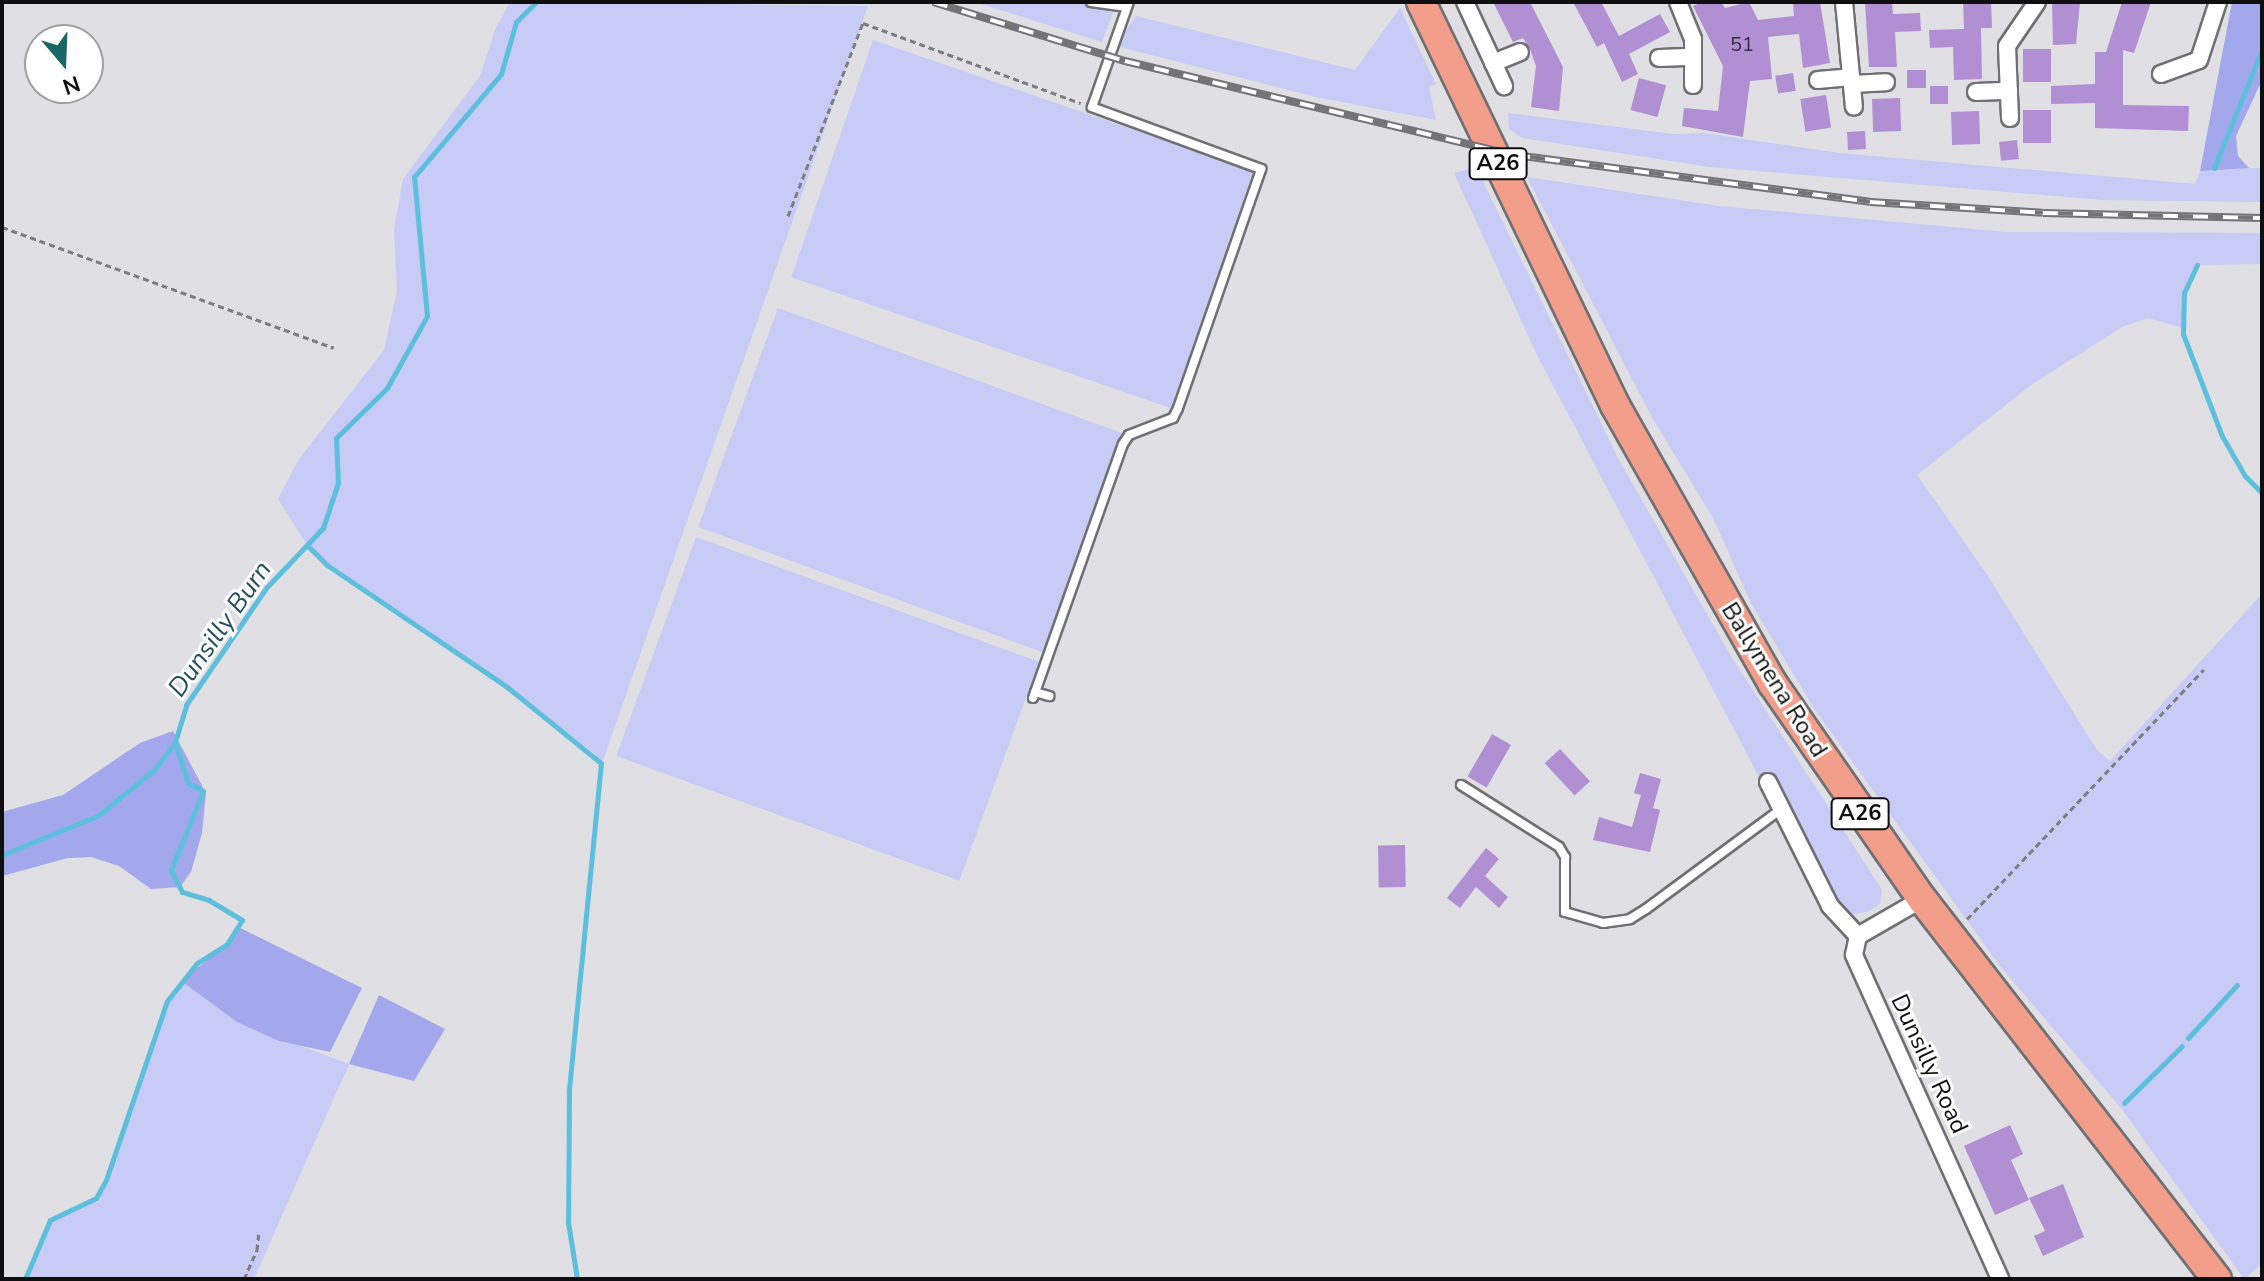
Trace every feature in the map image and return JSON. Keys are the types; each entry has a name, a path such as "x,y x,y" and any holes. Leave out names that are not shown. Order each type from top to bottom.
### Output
{"highway":[{"name":"Ballymena Road","path":"1423,8 1587,350 1688,537 1773,684 1922,899 1957,926 2217,1279"}],"street":[{"path":"1465,2 1504,86"},
{"path":"1678,2 1693,39 1693,85"},
{"path":"1844,2 1854,107"},
{"path":"2010,118 2008,41 2037,2"},
{"path":"2161,74 2199,60 2218,2"},
{"path":"1493,63 1520,52"},
{"path":"1659,58 1693,57"},
{"path":"1818,80 1886,82"},
{"path":"1976,92 2009,91"},
{"path":"1768,782 1830,906 1858,936 1922,899"},
{"name":"Dunsilly Road","path":"1858,936 1854,955 2000,1279"}],"lane":[{"path":"1049,696 1034,695 1123,444 1129,435 1173,418 1261,169 1092,107 1127,4 1091,2"},
{"path":"1461,785 1559,847 1565,857 1565,912 1603,923 1630,919 1646,909 1780,810"}],"path":[{"path":"788,216 863,23 1092,107"},
{"path":"2,227 334,348"},
{"path":"1957,926 2204,669"},
{"path":"244,1279 257,1250 259,1232"}],"shaded area":[{"path":"510,2 868,6 601,766 595,754 507,687 327,565 307,545 278,499 299,459 384,350 397,291 394,230 403,179 480,76 495,30"},
{"path":"975,2 1117,2 1102,42"},
{"path":"2232,2 2262,2 2262,80 2236,136 2238,156 2249,168 2200,171"},
{"path":"1400,8 1436,84 1429,87 1436,120 1316,97 1116,46 1136,16 1355,70"},
{"path":"873,40 1253,171 1171,408 791,277"},
{"path":"1508,113 1672,134 1703,133 1839,153 2195,184 2200,171 2262,168 2262,202 2103,200 1710,167 1522,138 1509,129"},
{"path":"1476,167 1619,460 1732,658 1882,890 1880,904 1867,912 1852,914 1840,902 1771,776 1758,775 1537,355 1454,173"},
{"path":"1527,177 1719,206 2006,232 2262,233 2262,264 2197,265 2184,293 2182,328 2148,318 2122,327 2031,385 1917,475 1986,573 2097,750 2110,761 2262,594 2262,1264 2244,1279 2121,1108 2000,966 1815,710 1751,603 1713,518 1653,419"},
{"path":"778,308 1123,434 1043,652 698,527"},
{"path":"696,537 1039,662 959,881 616,756"},
{"path":"173,731 206,793 202,833 191,872 180,887 151,889 119,866 91,857 68,858 2,876 2,812 63,795 140,743"},
{"path":"238,927 362,988 330,1052 279,1041 237,1022 181,981 227,944"},
{"path":"181,981 237,1022 349,1064 254,1279 25,1279 50,1220 95,1198 106,1180 167,1001"},
{"path":"379,995 445,1029 414,1081 349,1064"}],"building":[{"path":"1493,2 1530,2 1563,67 1559,111 1531,107 1536,66 1530,49 1523,38 1513,42"},
{"path":"1573,2 1601,2 1619,36 1660,14 1670,32 1629,54 1638,74 1622,82 1604,43 1597,47"},
{"path":"1702,2 1721,2 1725,8 1749,2 1758,20 1794,16 1793,2 1820,2 1830,63 1803,68 1799,34 1768,37 1772,79 1750,81 1743,137 1682,126 1684,108 1718,111 1723,66 1693,6"},
{"path":"1865,2 1892,2 1893,14 1920,13 1921,31 1895,32 1897,67 1869,67"},
{"path":"1963,2 1991,2 1992,28 1981,28 1982,79 1954,80 1953,47 1930,48 1929,30 1964,29"},
{"path":"2052,2 2080,2 2076,44 2053,45"},
{"path":"2122,2 2151,2 2134,53 2123,50 2123,105 2189,106 2188,131 2095,128 2095,103 2051,104 2051,86 2095,84 2095,52 2106,52"},
{"path":"2023,49 2051,49 2051,82 2023,82"},
{"path":"1907,70 1926,70 1926,88 1907,88"},
{"path":"1793,73 1796,91 1778,94 1775,76"},
{"path":"1639,78 1666,85 1658,117 1630,110"},
{"path":"1930,86 1948,86 1948,104 1930,104"},
{"path":"1826,95 1831,128 1805,132 1800,99"},
{"path":"1900,98 1901,131 1873,132 1872,99"},
{"path":"2023,110 2051,110 2051,143 2023,143"},
{"path":"1979,111 1980,144 1952,145 1951,112"},
{"path":"1865,131 1866,149 1848,150 1847,132"},
{"path":"2017,140 2019,159 2001,161 1999,142"},
{"path":"1492,734 1511,745 1487,787 1468,776"},
{"path":"1560,749 1590,781 1575,796 1545,763"},
{"path":"1640,773 1661,779 1653,808 1660,810 1650,852 1593,840 1599,817 1632,827 1641,795 1634,793"},
{"path":"1378,845 1405,845 1406,887 1379,887"},
{"path":"1486,848 1499,859 1485,876 1508,897 1499,908 1476,887 1460,908 1447,898"},
{"path":"2010,1125 2023,1154 2011,1160 2029,1200 1995,1215 1964,1146"},
{"path":"2063,1184 2084,1237 2043,1256 2034,1236 2045,1231 2029,1198"}],"waterway":[{"name":"Dunsilly Burn","path":"25,1279 50,1220 96,1198 106,1180 167,1001 197,963 227,944 242,920 209,900 182,892 171,870 203,791 188,783 175,742 186,705 266,588 323,528 338,483 336,438 387,388 427,316 414,177 501,74 516,22 536,2"},
{"path":"2214,168 2262,49"},
{"path":"2197,265 2184,293 2183,334 2222,436 2245,476 2262,493"},
{"path":"307,545 327,565 507,687 601,763 569,1092 568,1222 577,1279"},
{"path":"2,855 99,815 155,769 175,742"},
{"path":"2188,1038 2237,985"},
{"path":"2124,1103 2182,1046"}],"railway":[{"path":"933,2 1125,61 1515,155 1870,202 2043,213 2262,218"}]}
